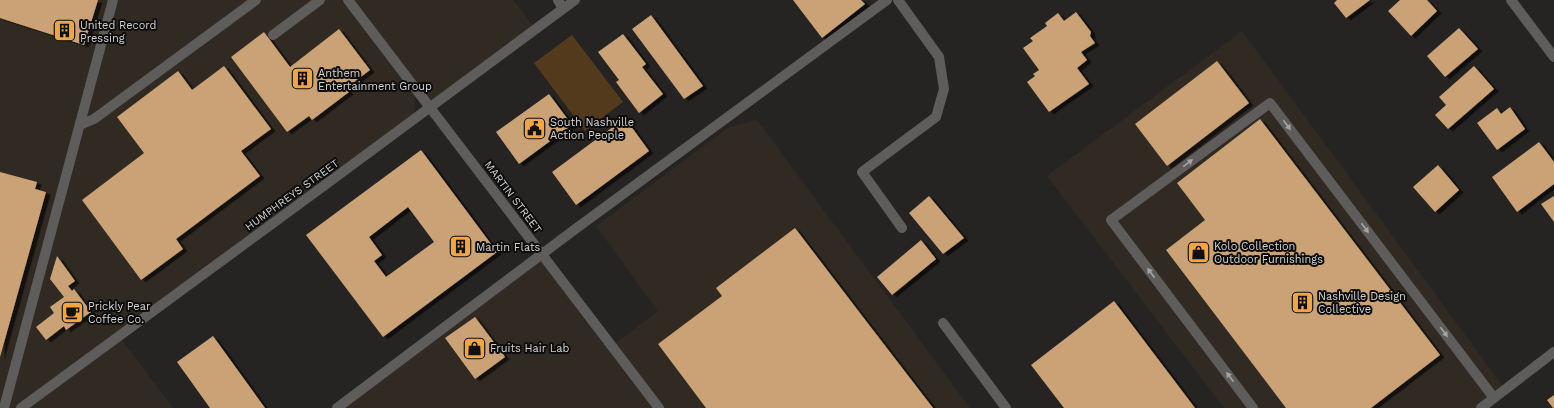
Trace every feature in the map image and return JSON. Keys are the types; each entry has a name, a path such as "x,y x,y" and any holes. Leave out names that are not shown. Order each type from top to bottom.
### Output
{"street":[{"path":"4,408 113,0"},
{"path":"80,125 94,119 256,0"},
{"path":"274,35 320,0"},
{"name":"MARTIN STREET","path":"348,0 657,407"},
{"name":"HUMPHREYS STREET","path":"21,408 430,108 560,4 575,0"},
{"path":"337,408 541,254 887,0"},
{"path":"898,0 939,57 944,89 936,117 862,172 902,228"},
{"path":"1511,0 1554,57"},
{"path":"1253,408 1111,220 1270,102 1494,398"},
{"path":"943,324 1006,408"},
{"path":"1481,408 1554,352"}],"shaded area":[{"path":"0,0 513,0 536,29 430,108 416,90 413,121 119,336 173,408 0,408"},
{"path":"1242,31 1505,389 1481,408 1224,408 1047,176"},
{"path":"572,35 623,102 585,131 534,63"},
{"path":"757,120 970,408 337,408 541,254 612,346 658,311 596,226 729,127"}],"building":[{"name":"United Record Pressing","path":"0,0 98,0 84,45 0,18"},
{"path":"793,0 861,0 865,4 822,38"},
{"path":"1337,0 1370,0 1346,18 1334,3"},
{"path":"1400,0 1427,0 1437,11 1411,36 1388,11"},
{"path":"1076,12 1091,32 1090,36 1095,43 1081,52 1087,60 1077,68 1089,84 1049,112 1027,82 1035,76 1033,74 1039,70 1023,48 1033,41 1030,38 1047,26 1045,23 1058,13 1064,21"},
{"path":"651,15 703,86 684,99 632,29"},
{"path":"1459,28 1478,49 1445,77 1427,56"},
{"name":"Anthem Entertainment Group","path":"339,29 370,70 346,88 349,92 312,120 309,116 287,132 231,57 264,32 290,67"},
{"path":"623,34 646,64 642,67 663,94 639,113 616,82 619,80 598,52"},
{"path":"1217,61 1249,103 1167,166 1135,124"},
{"path":"224,66 271,129 241,151 260,176 176,239 183,249 141,280 82,200 144,153 117,117 178,71 192,90"},
{"path":"1474,66 1494,89 1448,129 1435,115 1446,105 1439,97"},
{"name":"South Nashville Action People","path":"549,94 572,125 519,164 496,132"},
{"path":"1510,107 1525,129 1497,150 1477,123 1497,108 1501,114"},
{"path":"625,118 649,151 576,205 552,172"},
{"name":"Nashville Design Collective","path":"1260,119 1440,355 1371,408 1286,408 1166,250 1205,220 1177,183"},
{"path":"1539,142 1554,162 1554,184 1517,212 1492,177"},
{"name":"Martin Flats","path":"421,150 497,252 383,337 306,235","holes":["408,207 434,242 386,277 374,261 382,255 369,237"]},
{"path":"1438,165 1459,190 1435,212 1413,187"},
{"path":"0,172 37,182 35,189 46,192 0,357"},
{"path":"929,196 964,238 943,254 909,213"},
{"path":"1554,196 1554,222 1541,204"},
{"path":"795,228 933,408 706,408 658,344 722,296 716,288"},
{"path":"921,240 936,259 892,295 877,277"},
{"path":"57,256 75,281 68,286 72,291 74,289 91,312 66,330 64,326 46,340 36,327 54,313 50,307 64,297 50,279"},
{"path":"1114,301 1195,408 1064,408 1031,365"},
{"name":"Fruits Hair Lab","path":"475,317 505,357 475,379 445,338"},
{"path":"213,336 265,408 210,408 177,362"},
{"path":"1554,395 1554,408 1553,408 1547,400"}],"place":[{"name":"United Record Pressing","path":"65,31"},
{"name":"Anthem Entertainment Group","path":"303,79"},
{"name":"South Nashville Action People","path":"534,128"},
{"name":"Martin Flats","path":"460,247"},
{"name":"Kolo Collection Outdoor Furnishings","path":"1199,252"},
{"name":"Nashville Design Collective","path":"1303,302"},
{"name":"Prickly Pear Coffee Co.","path":"73,312"},
{"name":"Fruits Hair Lab","path":"475,348"}]}
